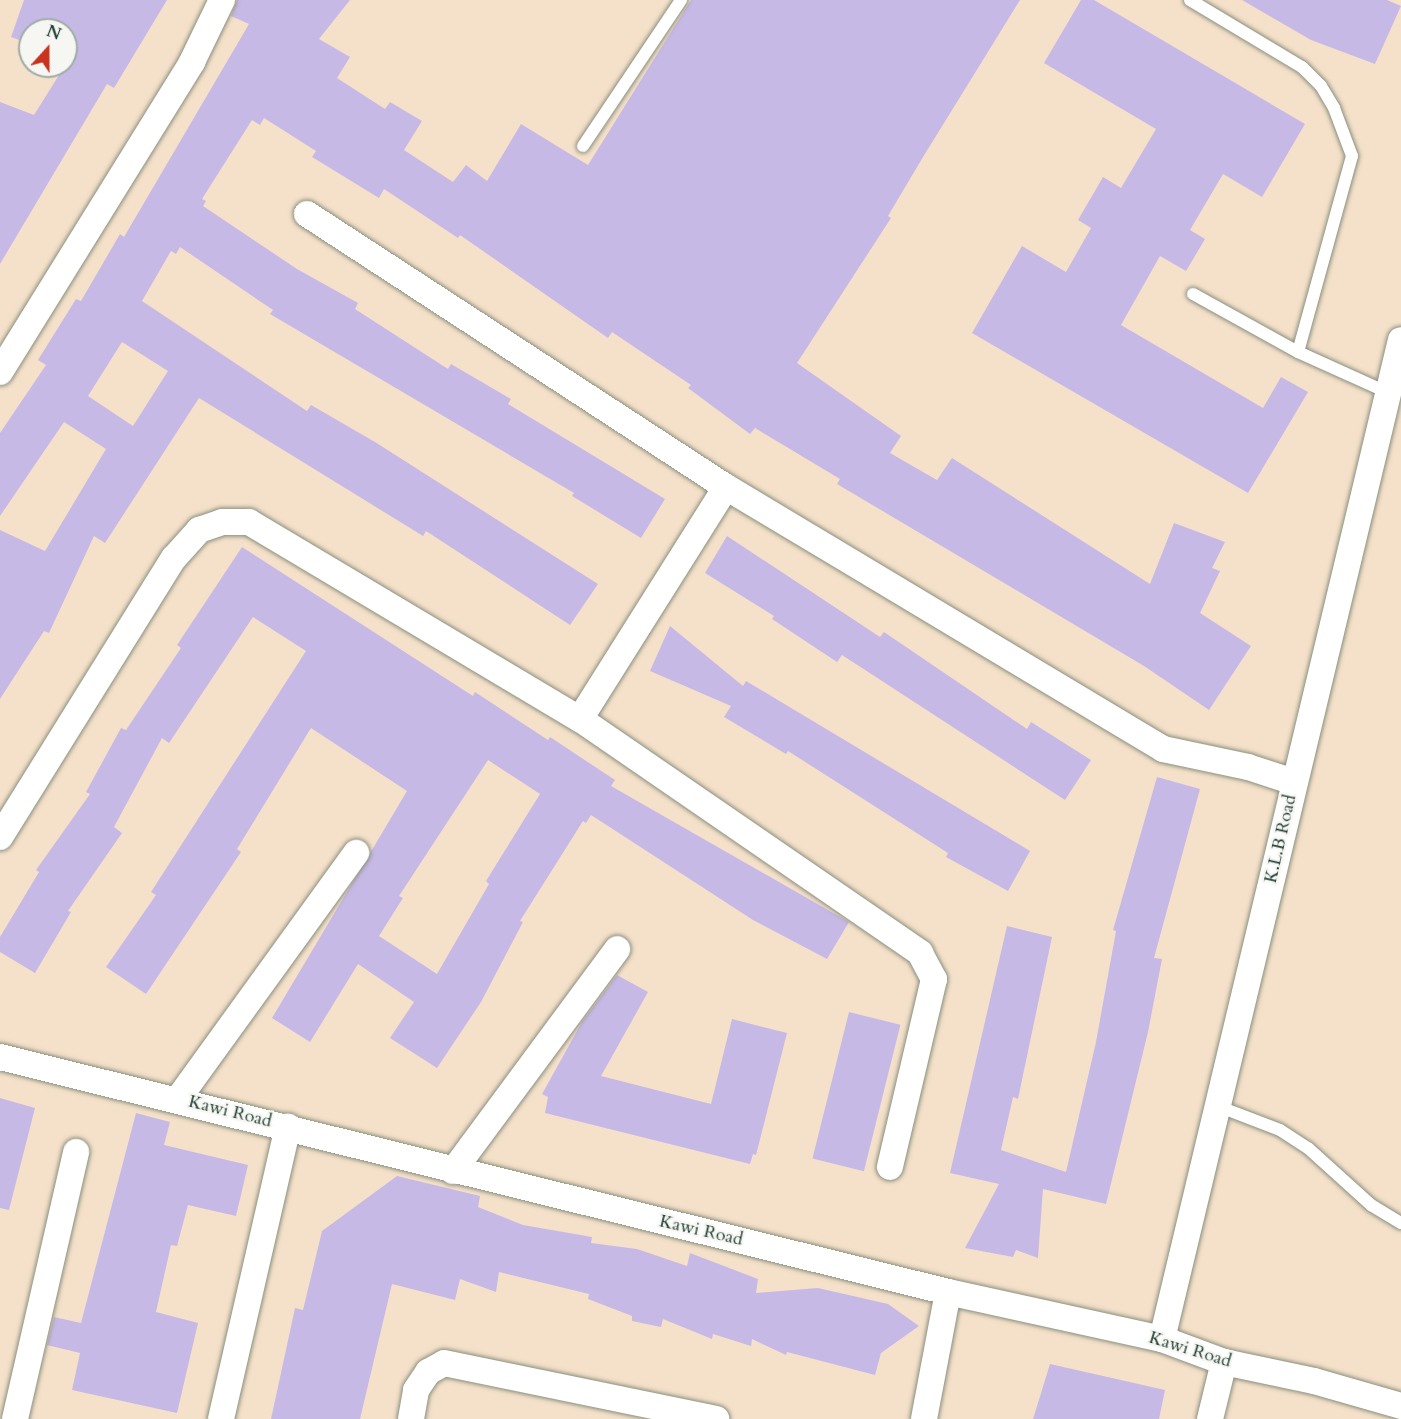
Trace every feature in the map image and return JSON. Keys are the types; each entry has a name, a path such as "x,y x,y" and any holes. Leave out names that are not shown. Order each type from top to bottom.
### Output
{"street":[{"path":"4,357 192,62 222,0"},
{"path":"307,214 726,487 1163,749 1248,767 1294,782"},
{"name":"K.L.B Road","path":"1162,1339 1220,1107 1294,782 1401,340"},
{"path":"580,719 726,487"},
{"path":"0,837 174,558 200,530 222,522 249,522 580,719 920,953 934,979 890,1167"},
{"path":"178,1099 356,854"},
{"path":"453,1171 617,949"},
{"name":"Kawi Road","path":"0,1057 178,1099 453,1171 948,1292 1162,1339 1224,1362 1314,1381 1401,1406"},
{"path":"221,1419 288,1127"},
{"path":"15,1419 76,1152"},
{"path":"924,1419 948,1292"},
{"path":"1209,1419 1224,1362"},
{"path":"411,1419 416,1390 428,1372 444,1363 683,1416 716,1419"}],"lane":[{"path":"583,146 681,0"},
{"path":"1190,0 1308,73 1334,108 1352,156 1298,352"},
{"path":"1193,294 1298,352 1389,393"},
{"path":"1220,1107 1280,1131 1308,1148 1371,1205 1401,1223"}],"building":[{"path":"24,0 167,0 114,88 107,84 0,264 0,102 34,115 57,78 78,78 78,18 18,18 18,40 11,37"},
{"path":"237,0 350,0 319,39 350,57 337,78 385,109 390,102 422,121 404,150 453,182 466,165 487,181 521,124 588,165 691,0 1020,0 888,216 891,218 797,363 901,436 890,453 937,480 952,458 1150,584 1174,523 1225,542 1212,568 1220,571 1200,613 1251,646 1209,710 1144,666 837,484 840,479 755,428 750,434 688,388 691,385 612,332 608,338 460,235 458,238 384,189 379,198 312,157 316,151 264,118 260,125 252,120 202,199 206,201 203,206 297,269 358,303 355,309 448,369 451,364 511,399 508,404 665,499 641,538 572,496 574,493 270,314 273,310 180,247 176,254 171,251 142,301 307,411 311,405 375,442 598,584 570,625 426,531 423,536 199,398 105,543 94,536 49,633 44,631 0,699 0,530 45,551 106,449 64,422 0,516 0,433 46,365 38,360 76,299 81,301 120,234 124,237 249,24 231,16","holes":["122,342 168,371 133,426 88,396"]},
{"path":"1081,0 1094,0 1305,124 1262,197 1223,174 1190,230 1205,239 1186,271 1160,256 1121,325 1263,408 1281,377 1308,392 1248,493 972,333 1022,246 1066,272 1091,228 1078,220 1103,177 1121,188 1156,129 1044,63"},
{"path":"1242,0 1387,0 1401,6 1375,64 1311,40"},
{"path":"727,536 880,637 884,632 1027,729 1031,722 1091,760 1065,800 842,655 837,662 772,619 774,616 705,573"},
{"path":"242,547 473,696 475,692 548,740 550,737 615,780 611,786 849,922 827,959 753,920 591,815 586,823 583,821 520,921 523,922 481,1002 437,1068 390,1038 414,1002 358,964 310,1042 272,1018 407,791 311,728 237,849 241,852 146,994 106,967 156,895 151,892 306,651 253,617 169,743 162,738 114,827 122,833 68,911 71,912 35,973 0,952 0,937 39,872 36,870 90,794 86,792 121,728 126,730 181,648 177,645","holes":["488,760 540,794 486,881 489,884 437,974 379,936 403,898 399,896"]},
{"path":"670,626 743,686 746,681 1030,851 1008,891 946,857 948,853 788,751 786,754 724,717 731,706 650,671"},
{"path":"1157,777 1200,789 1154,958 1162,959 1148,1032 1106,1204 1043,1189 1038,1258 1016,1250 1013,1257 965,1248 999,1184 950,1173 1007,926 1052,937 1018,1099 1013,1097 1001,1150 1066,1172 1096,1042 1116,931 1113,930"},
{"path":"617,975 648,992 601,1076 711,1104 732,1019 787,1033 756,1155 753,1154 750,1164 545,1113 548,1097 542,1094 582,1022"},
{"path":"849,1012 900,1025 864,1171 812,1159"},
{"path":"0,1098 35,1108 9,1210 0,1208"},
{"path":"136,1113 170,1122 164,1145 248,1165 236,1216 188,1205 177,1246 171,1245 156,1312 198,1323 177,1413 72,1390 80,1353 47,1345 54,1317 81,1323"},
{"path":"397,1176 480,1196 478,1207 523,1225 592,1237 591,1243 637,1249 687,1266 690,1253 758,1279 756,1293 818,1288 888,1304 919,1326 881,1353 875,1375 787,1352 786,1355 752,1339 751,1346 713,1334 712,1339 663,1319 661,1327 632,1321 632,1316 588,1299 589,1294 499,1272 496,1292 460,1279 455,1300 392,1284 360,1419 271,1419 295,1308 303,1310 322,1231"},
{"path":"1050,1364 1165,1390 1159,1419 1033,1419"}]}
